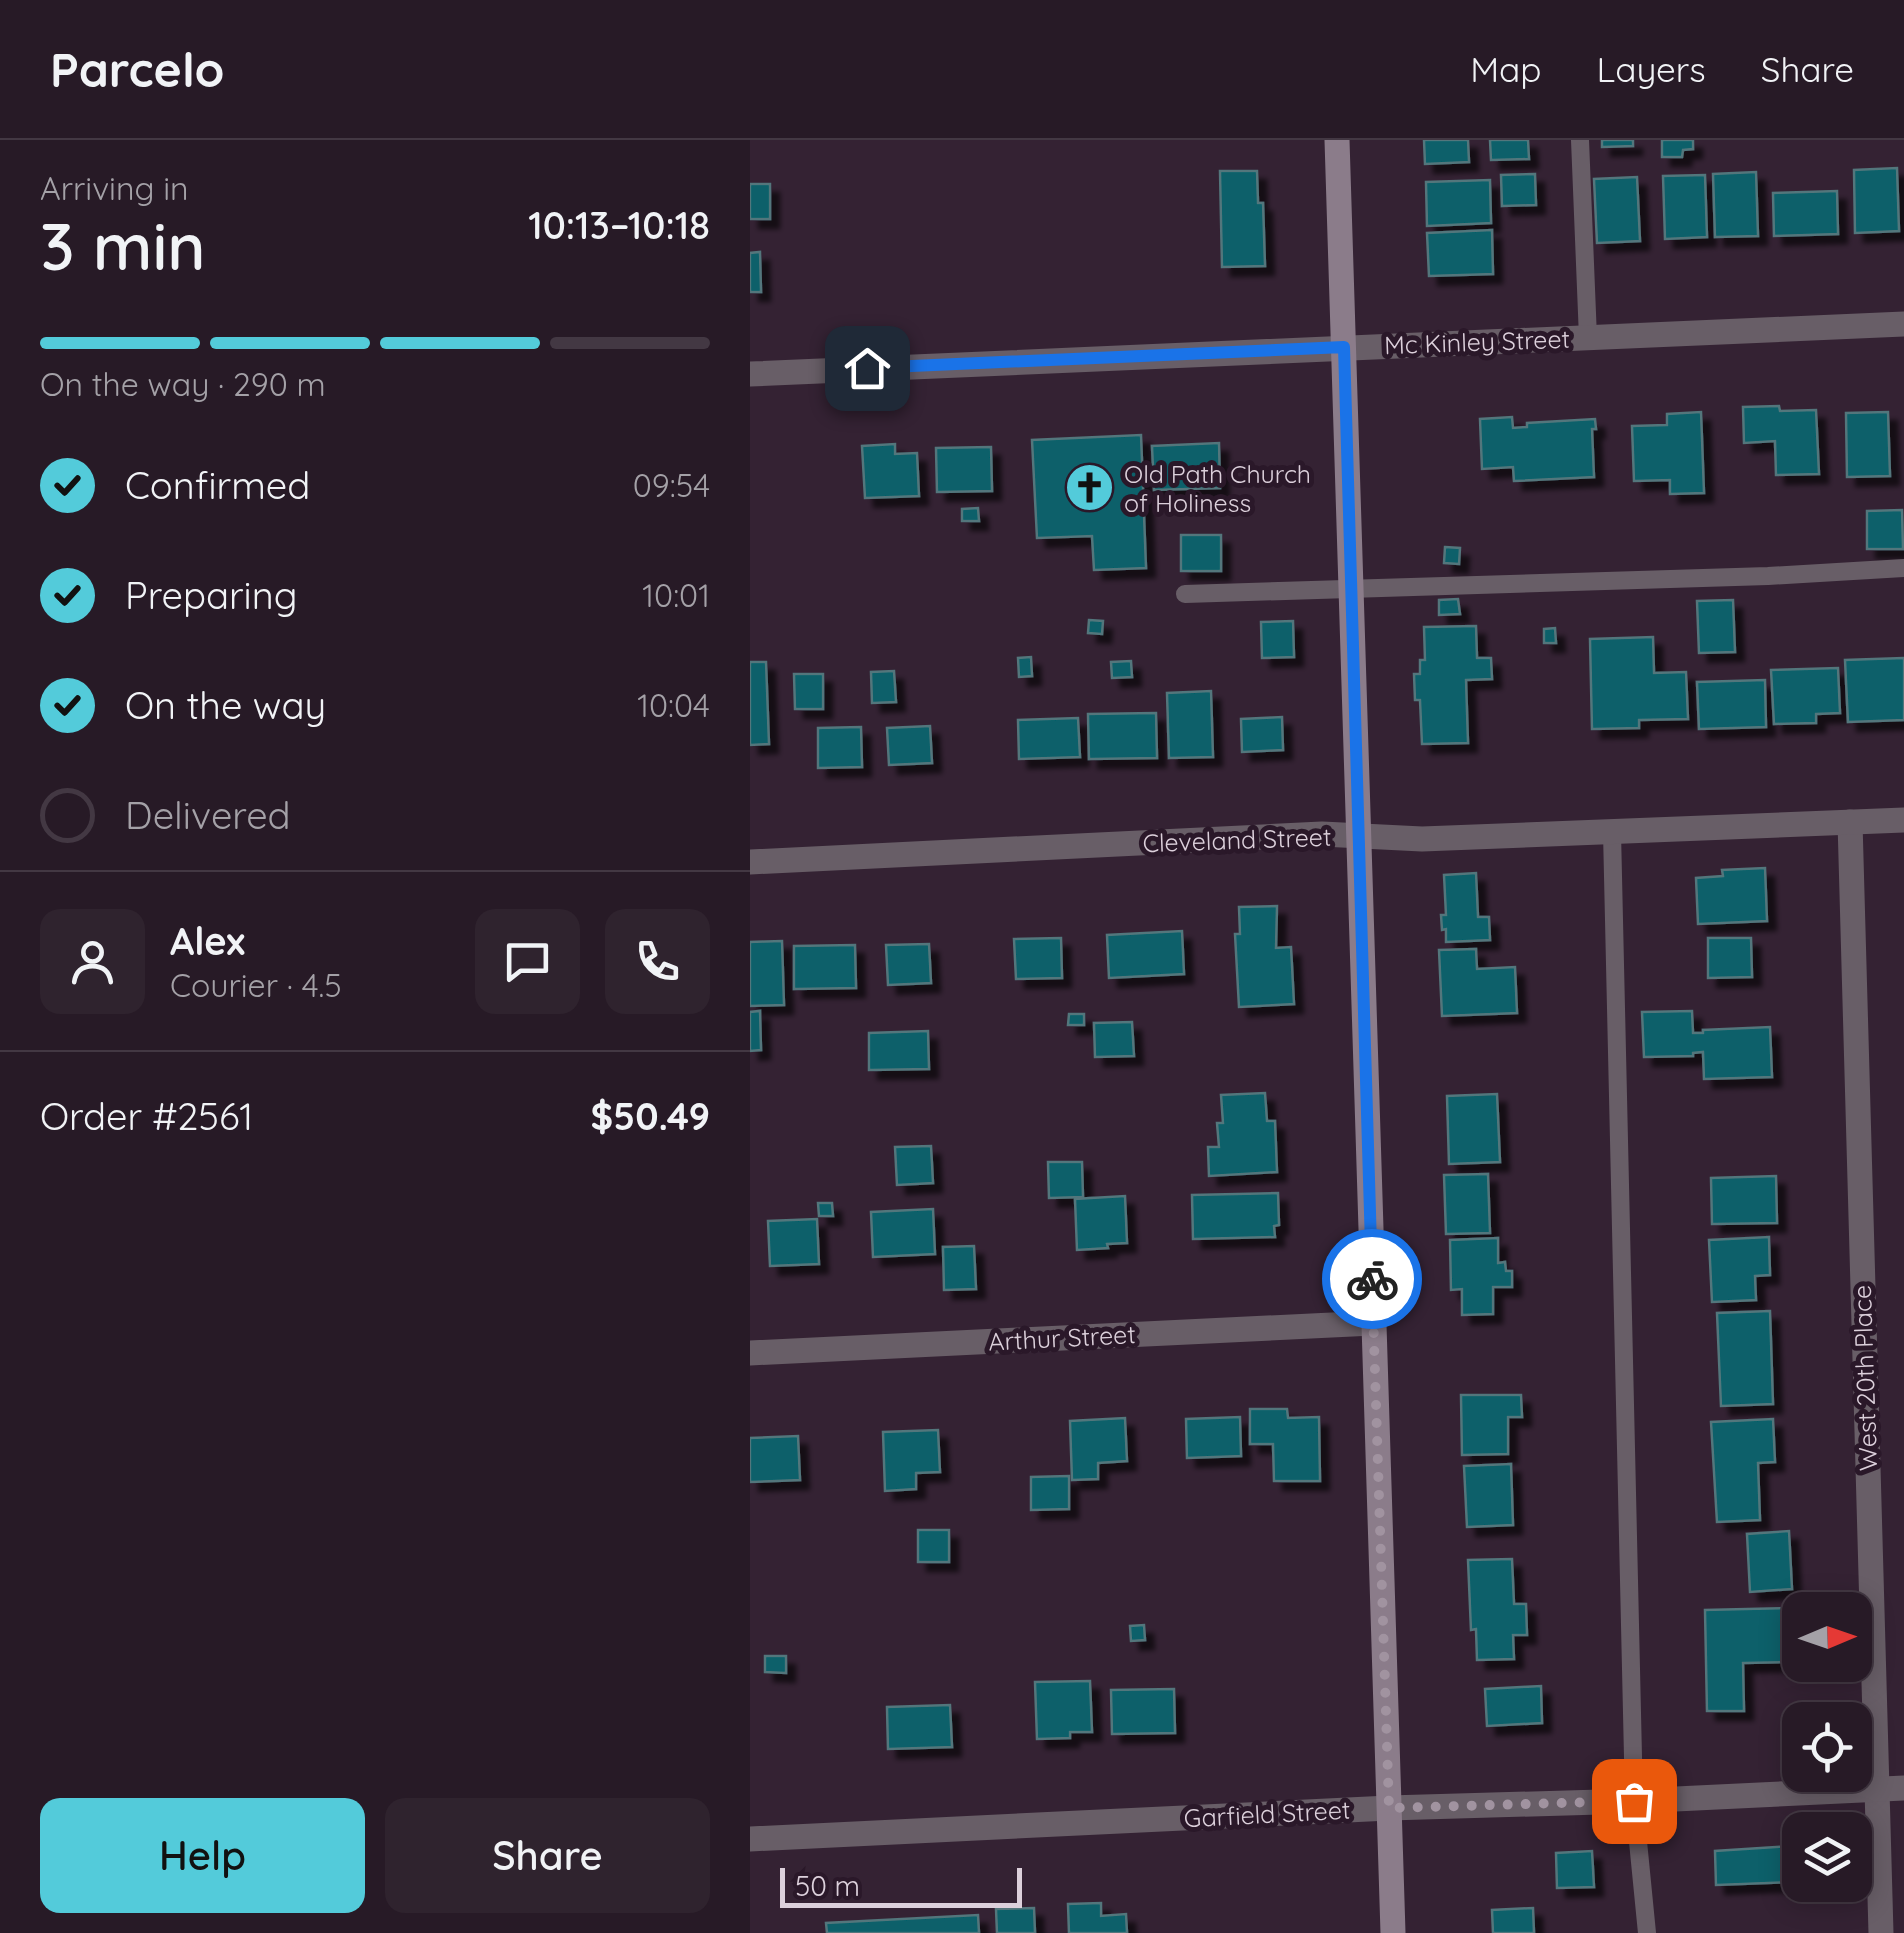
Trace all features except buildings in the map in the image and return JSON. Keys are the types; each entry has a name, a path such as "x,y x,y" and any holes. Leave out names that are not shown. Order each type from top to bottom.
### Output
{"street":[{"path":"1337,140 1392,1933"},
{"name":"Mc Kinley Street","path":"750,374 1904,324"},
{"name":"Cleveland Street","path":"750,862 1322,834 1422,839 1904,820"},
{"name":"West 20th Place","path":"1850,822 1881,1933"},
{"name":"Arthur Street","path":"750,1353 1373,1323"},
{"name":"Garfield Street","path":"750,1839 1904,1788"}],"lane":[{"path":"1580,140 1588,338"},
{"path":"1186,594 1768,576 1904,568"},
{"path":"1612,832 1634,1801 1647,1933"}],"way so far":[{"path":"1372,1279 1389,1808 1634,1801"}],"place":[{"name":"Old Path Church of Holiness","path":"1089,488"}],"route":[{"path":"867,368 1344,347 1372,1279"}]}
